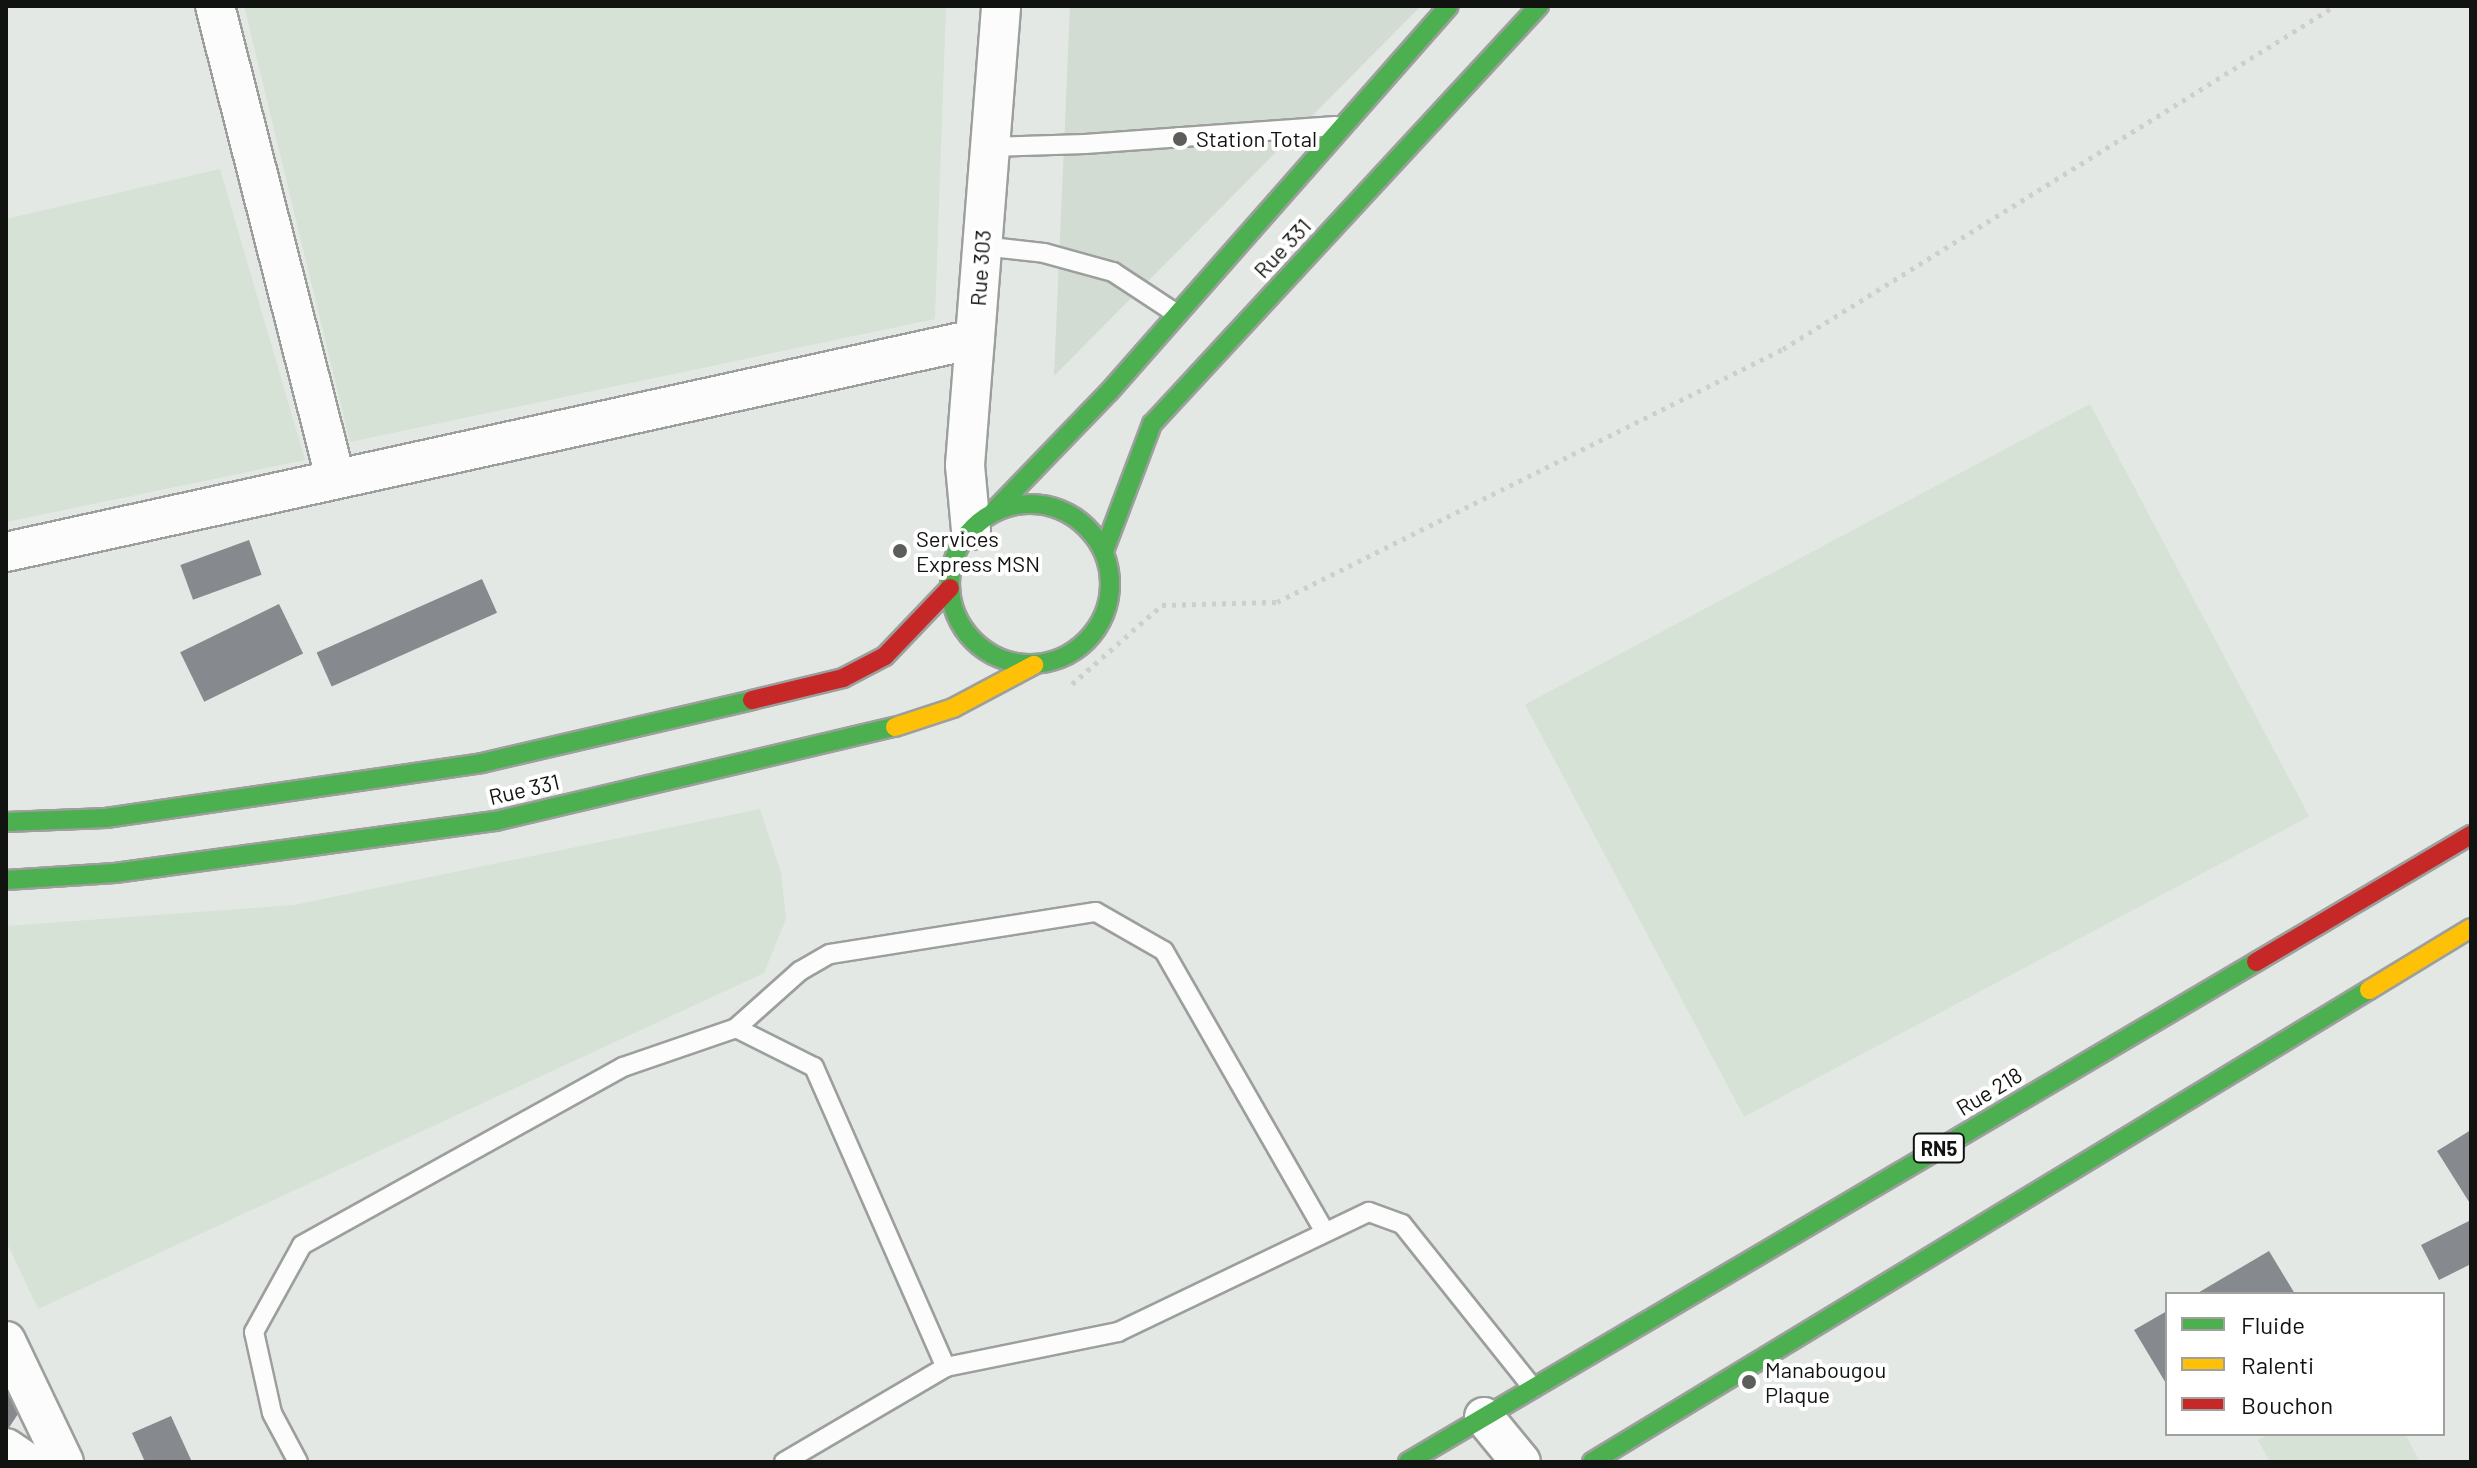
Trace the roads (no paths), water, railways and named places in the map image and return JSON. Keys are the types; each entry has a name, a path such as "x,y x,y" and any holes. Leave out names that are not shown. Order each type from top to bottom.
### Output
{"main road":[{"name":"Rue 331","path":"982,521 1109,392 1449,6"},
{"name":"Rue 331","path":"1104,551 1152,424 1539,6"},
{"path":"1027,505 1058,509 1085,526 1104,551 1111,581 1106,612 1090,639 1065,657 1034,665 1003,660 976,643 957,618 950,588 954,557 982,521 1027,505"},
{"name":"Rue 331","path":"6,822 106,818 482,763 843,678 885,656 950,588"},
{"name":"Rue 331","path":"6,880 115,873 496,821 886,730 953,708 1034,665"},
{"name":"Rue 218","path":"1408,1462 2471,835"},
{"path":"1592,1462 2471,928"}],"street":[{"path":"215,6 336,479"},
{"name":"Rue 303","path":"982,521 965,465 1001,6"},
{"path":"6,552 975,339"},
{"path":"6,1341 64,1462"},
{"path":"1484,1417 1521,1462"},
{"path":"6,1448 27,1462"}],"lane":[{"path":"990,147 1085,144 1344,125"},
{"path":"982,246 1044,253 1113,272 1177,314"},
{"path":"298,1462 272,1413 254,1332 302,1245 623,1067 736,1028 800,971 830,954 1096,912 1164,951 1325,1232"},
{"path":"736,1028 814,1067 946,1367"},
{"path":"784,1462 946,1367 1118,1332 1369,1212 1402,1224 1533,1388"}],"place":[{"name":"Station Total","path":"1180,139"},
{"name":"Services Express MSN","path":"900,551"},
{"name":"Manabougou Plaque","path":"1749,1382"}]}
